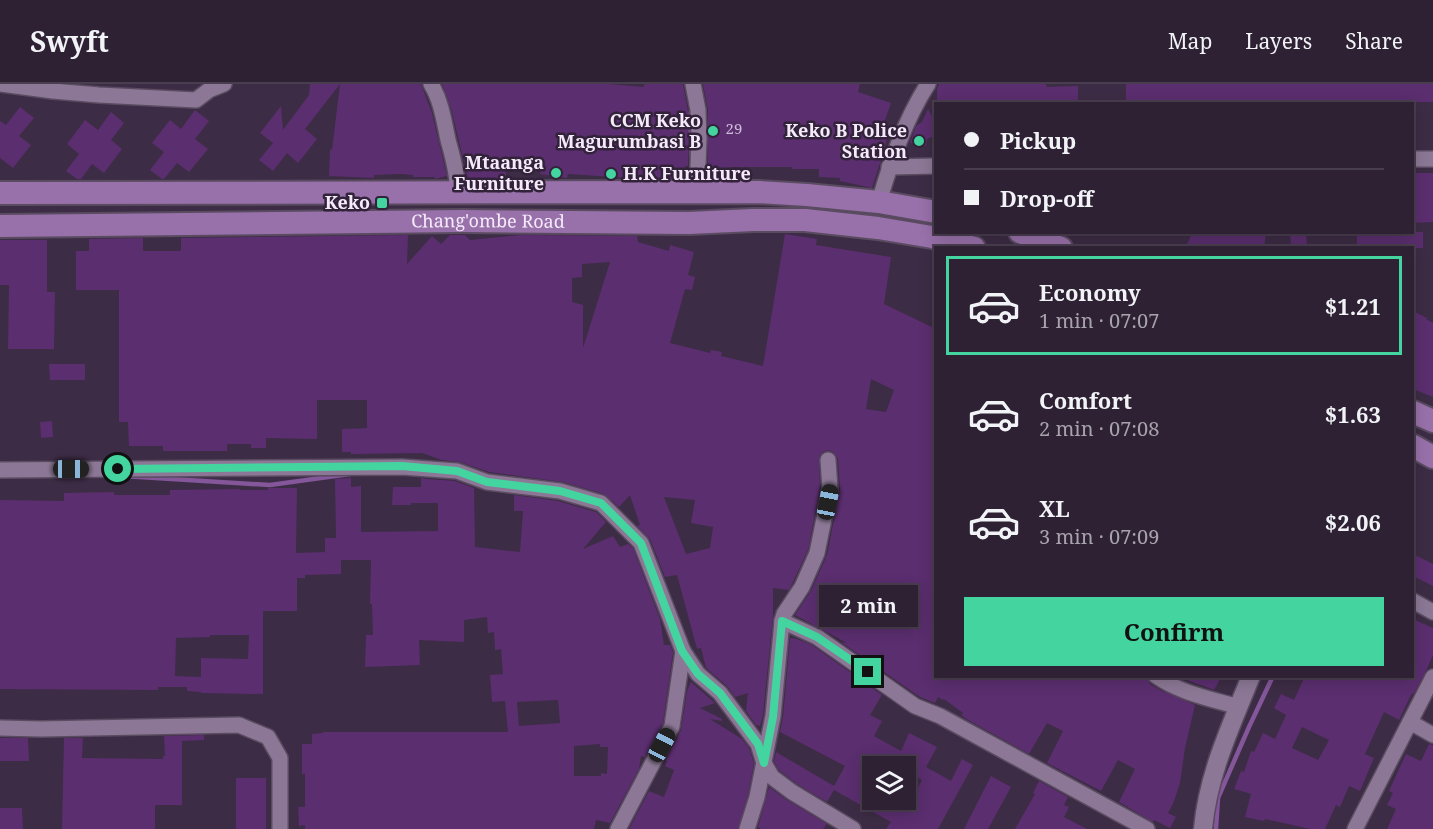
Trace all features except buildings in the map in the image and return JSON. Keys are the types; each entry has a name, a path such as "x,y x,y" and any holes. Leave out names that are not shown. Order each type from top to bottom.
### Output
{"main road":[{"name":"Chang'ombe Road","path":"0,193 697,192 788,194 879,202 934,212"},
{"name":"Chang'ombe Road","path":"0,225 462,221 689,223 805,220 878,228 932,237 966,246"},
{"path":"1025,234 1056,246"},
{"path":"1414,412 1433,421"},
{"path":"1414,447 1433,457"}],"street":[{"path":"1,84 53,92 196,100 209,90 224,84"},
{"path":"430,84 435,91 452,149 456,168 456,184"},
{"path":"693,84 698,110 697,192"},
{"path":"879,202 910,115 928,84"},
{"path":"1414,159 1433,159"},
{"path":"890,167 934,166"},
{"path":"747,829 757,797 773,717 782,621 817,553 830,489 828,460"},
{"path":"0,470 402,466 457,471 487,482 560,491 601,503 641,543 682,651 698,674 720,693 758,744 764,763 772,777 792,792 853,829"},
{"path":"1414,602 1433,612"},
{"path":"782,621 817,637 915,706 940,716 1147,829"},
{"path":"618,829 672,726 682,651"},
{"path":"678,677 698,674"},
{"path":"1355,829 1433,677"},
{"path":"1159,678 1181,690 1239,707"},
{"path":"1203,829 1209,791 1223,743 1250,678"},
{"path":"1410,722 1433,735"},
{"path":"0,728 239,724 268,737 280,758 280,829"}],"waterway":[{"path":"691,111 689,130 692,156"},
{"path":"123,476 270,485 350,474"},
{"path":"1216,829 1218,798 1272,678"}],"place":[{"name":"CCM Keko Magurumbasi B","path":"713,131"},
{"name":"Keko B Police Station","path":"919,141"},
{"name":"Mtaanga Furniture","path":"556,173"},
{"name":"H.K Furniture","path":"611,174"},
{"name":"Keko","path":"382,203"}],"route":[{"path":"118,469 402,466 457,471 487,482 560,491 601,503 641,543 682,651 698,674 720,693 758,744 764,763 773,717 782,621 817,637 868,672"}]}
